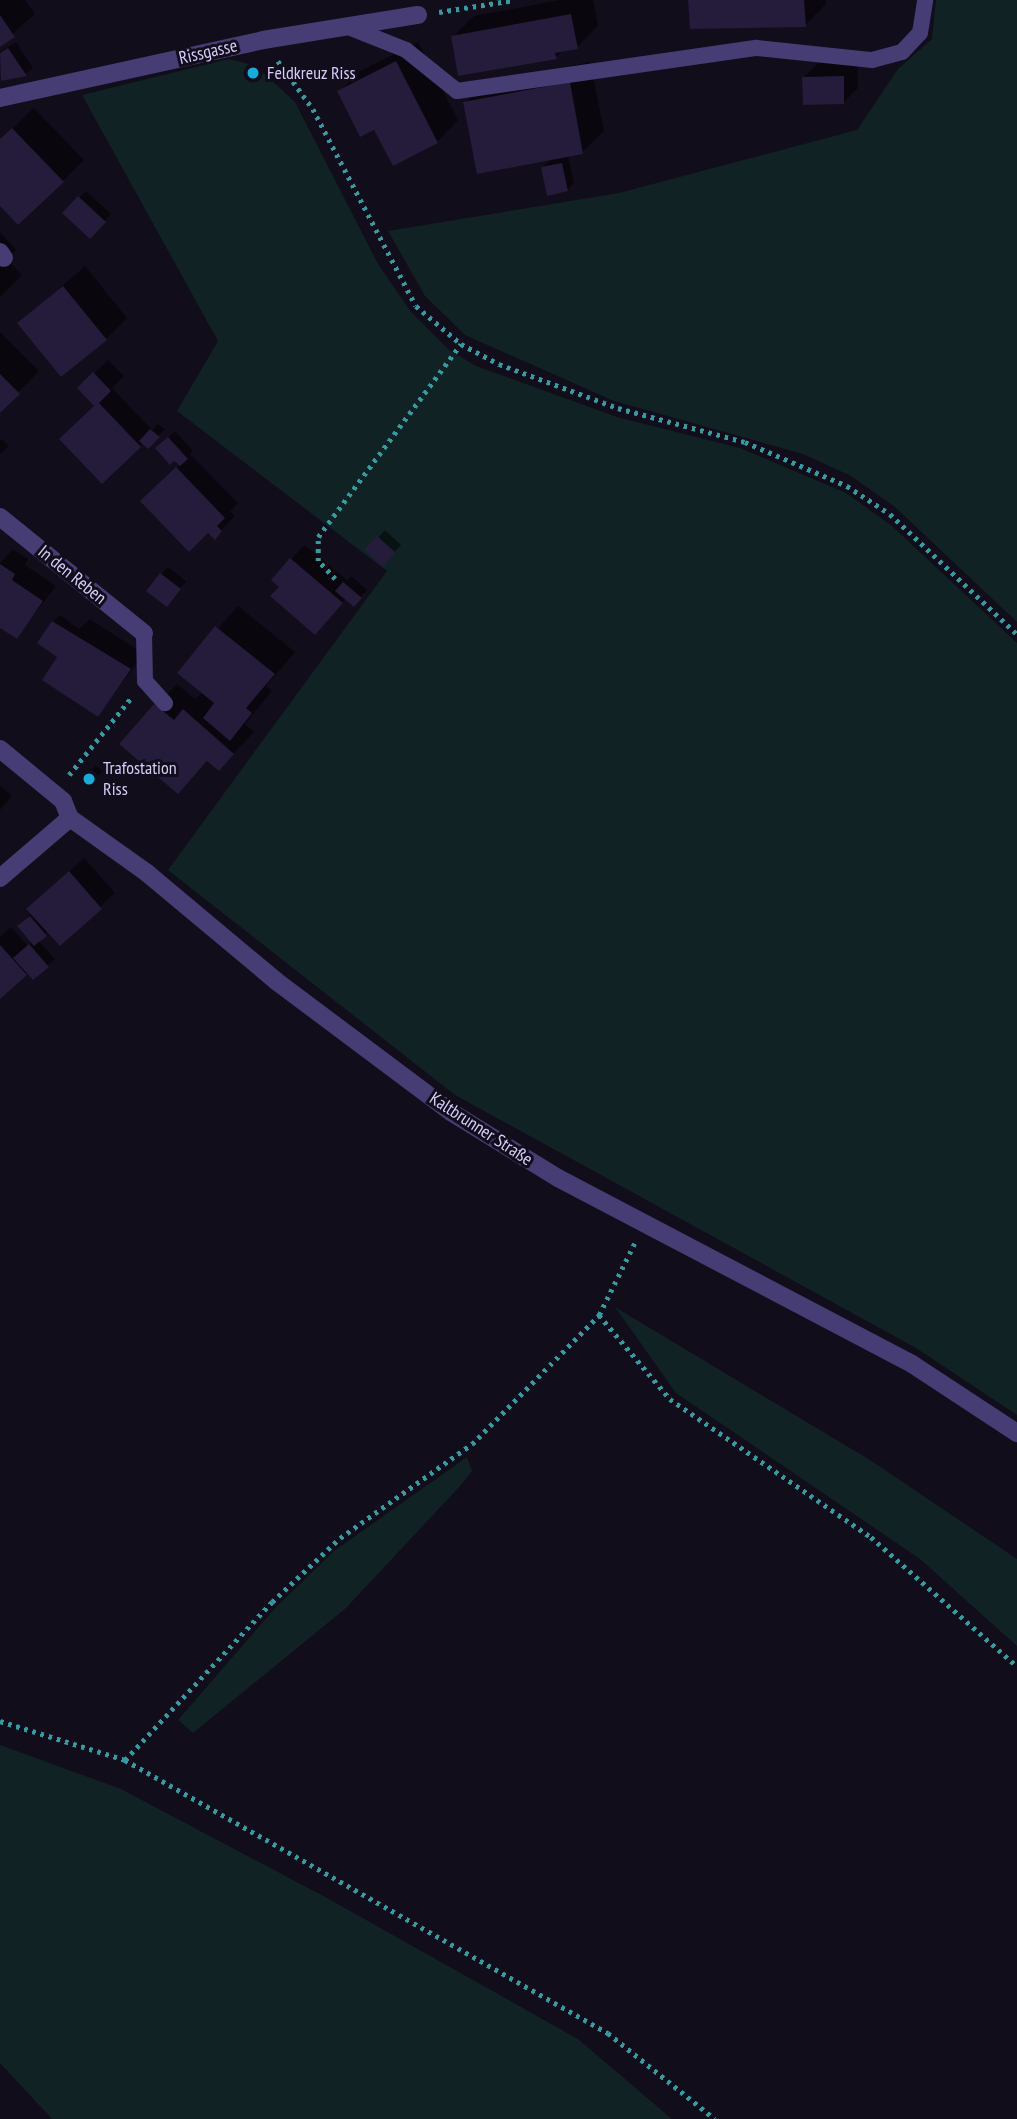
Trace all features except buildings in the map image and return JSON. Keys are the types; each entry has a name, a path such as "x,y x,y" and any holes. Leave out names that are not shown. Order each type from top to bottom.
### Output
{"street":[{"name":"Rissgasse","path":"0,98 263,40 418,15"},
{"name":"In den Reben","path":"0,517 144,633"},
{"name":"Kaltbrunner Straße","path":"0,749 63,802 70,818 147,873 276,981 451,1112 558,1178 912,1364 1017,1433"},
{"path":"0,878 70,818"}],"lane":[{"path":"346,26 406,50 457,91 757,48 872,60 902,52 920,33 925,0"},
{"path":"144,633 145,681 165,703"}],"path":[{"path":"418,15 514,0"},
{"path":"263,40 313,108 416,306 461,344 499,364 618,408 745,442 847,486 890,514 1017,634"},
{"path":"335,579 317,561 318,537 461,344"},
{"path":"75,787 69,774 145,681"},
{"path":"125,1760 272,1602 340,1538 472,1444 599,1315 644,1223"},
{"path":"599,1315 670,1399 871,1537 1017,1666"},
{"path":"0,1721 125,1760 608,2033 715,2119"}],"shaded area":[{"path":"936,0 1017,0 1017,622 895,507 851,476 803,454 614,401 465,335 425,296 388,231 619,193 857,130 898,69 932,39"},
{"path":"229,59 256,66 295,102 378,264 411,312 448,349 476,366 617,417 740,448 846,493 892,526 1017,643 1017,1415 916,1348 455,1095 168,870 387,571 177,411 218,341 82,95"},
{"path":"615,1307 870,1460 1017,1559 1017,1646 920,1559 676,1393"},
{"path":"467,1457 472,1471 461,1485 346,1608 193,1733 178,1720 276,1607 334,1551"},
{"path":"0,1745 121,1789 327,1898 578,2039 672,2119 52,2119 0,2063"}],"place":[{"name":"Feldkreuz Riss","path":"253,73"},
{"name":"Trafostation Riss","path":"89,779"}]}
